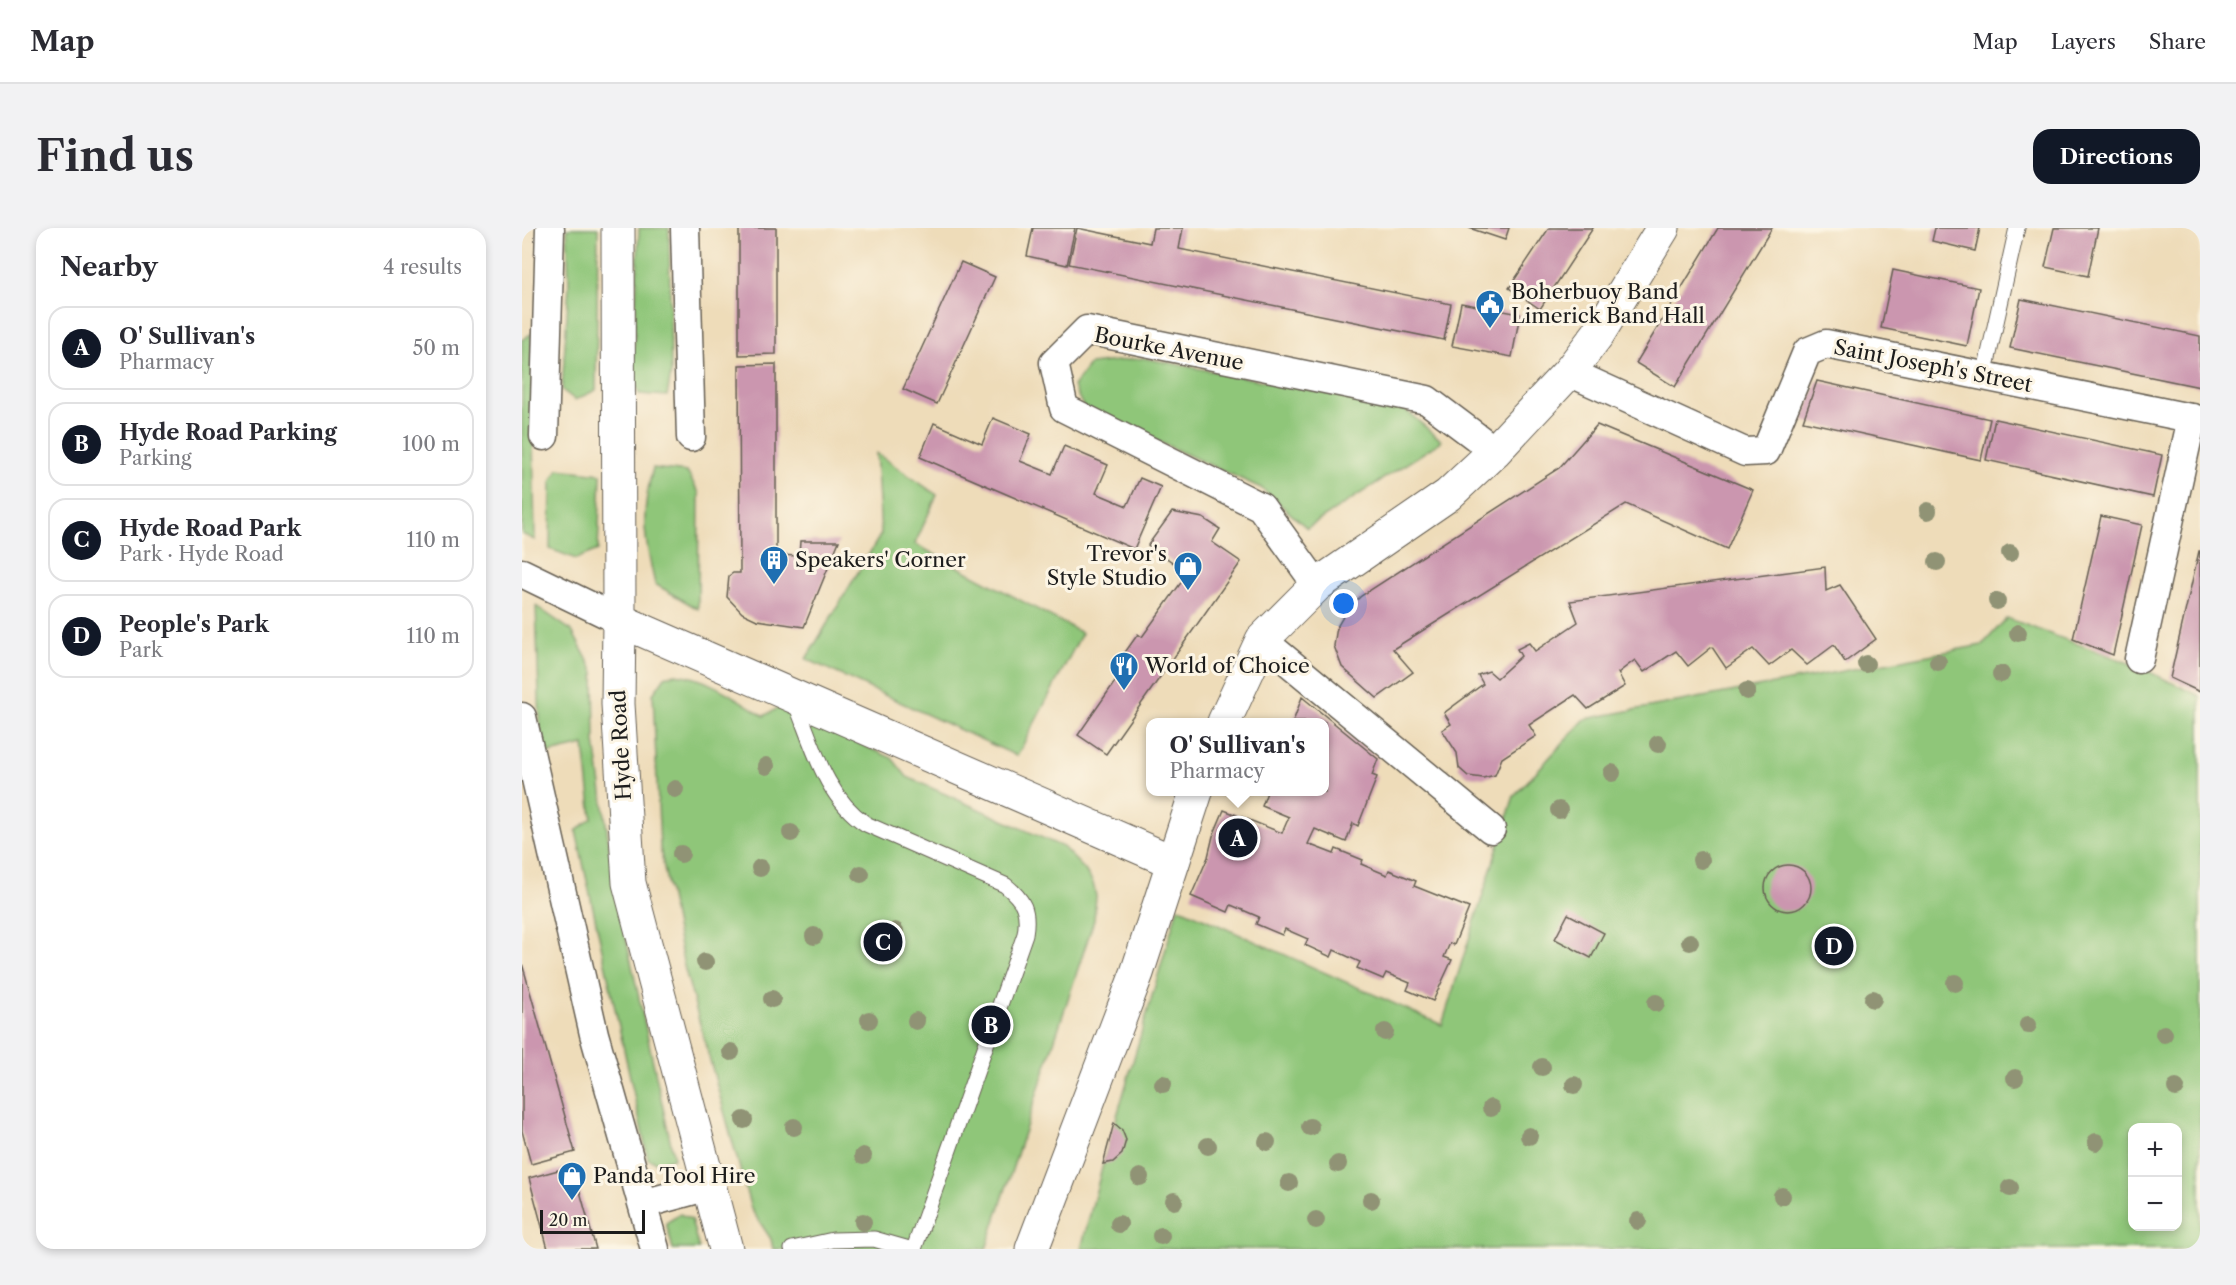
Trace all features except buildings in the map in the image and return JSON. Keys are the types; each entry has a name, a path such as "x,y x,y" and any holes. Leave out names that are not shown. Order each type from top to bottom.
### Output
{"main road":[{"name":"Hyde Road","path":"618,228 618,704 629,883 726,1249"},
{"path":"1226,718 1262,640 1317,585 1448,495 1495,451 1569,372 1598,334 1663,228"},
{"path":"619,620 690,649 794,699 1173,862"},
{"path":"1032,1249 1137,973 1195,796"}],"street":[{"path":"544,436 550,228"},
{"path":"685,228 691,437"},
{"name":"Bourke Avenue","path":"1317,585 1261,507 1064,408 1054,363 1087,330 1426,400 1495,451"},
{"name":"Saint Joseph's Street","path":"1569,372 1745,452 1766,451 1807,352 1826,344 2196,419"},
{"path":"2139,659 2196,419"},
{"path":"522,573 619,620"},
{"path":"1262,640 1491,829"},
{"path":"522,717 594,1034 655,1249"},
{"path":"643,1204 709,1186"}],"lane":[{"path":"1984,376 2017,228"},
{"path":"794,699 831,790 853,815 866,824 1005,885 1018,896 1026,908 1025,934 914,1249"},
{"path":"792,1249 833,1240 874,1239 909,1249"}],"green space":[{"path":"567,228 598,228 596,390 575,400 562,390 569,285"},
{"path":"639,228 669,228 671,373 667,396 639,394 633,377"},
{"path":"531,334 535,540 522,534 522,340"},
{"path":"1144,358 1403,408 1442,441 1307,528 1261,488 1084,408 1073,386 1090,364"},
{"path":"876,453 937,495 915,544 1082,633 1017,756 806,659 881,534"},
{"path":"653,468 687,472 699,493 698,609 655,584 645,526 646,499"},
{"path":"558,469 601,474 598,550 576,559 550,549 551,482"},
{"path":"536,606 572,631 594,672 595,742 615,888 674,1158 658,1163 648,1159 576,831 592,818 584,745 541,755"},
{"path":"2007,618 2137,666 2200,696 2200,1078 2197,1083 2200,1084 2200,1249 1081,1249 1103,1164 1178,907 1442,1025 1514,796 1585,719 1982,645"},
{"path":"675,674 710,684 764,716 778,708 892,758 907,777 1063,847 1085,870 1093,883 1096,896 1094,920 986,1249 773,1249 771,1239 751,1209 684,966 660,848 653,694 665,677"},
{"path":"680,1214 691,1219 699,1249 673,1249 666,1223"}],"place":[{"name":"Boherbuoy Band Limerick Band Hall","path":"1490,330"},
{"name":"Speakers' Corner","path":"774,586"},
{"name":"Trevor's Style Studio","path":"1188,592"},
{"name":"World of Choice","path":"1124,692"},
{"name":"O' Sullivan's","path":"1238,838"},
{"name":"Hyde Road Park","path":"883,942"},
{"name":"People's Park","path":"1834,946"},
{"name":"Hyde Road Parking","path":"991,1025"},
{"name":"Panda Tool Hire","path":"572,1202"}]}
